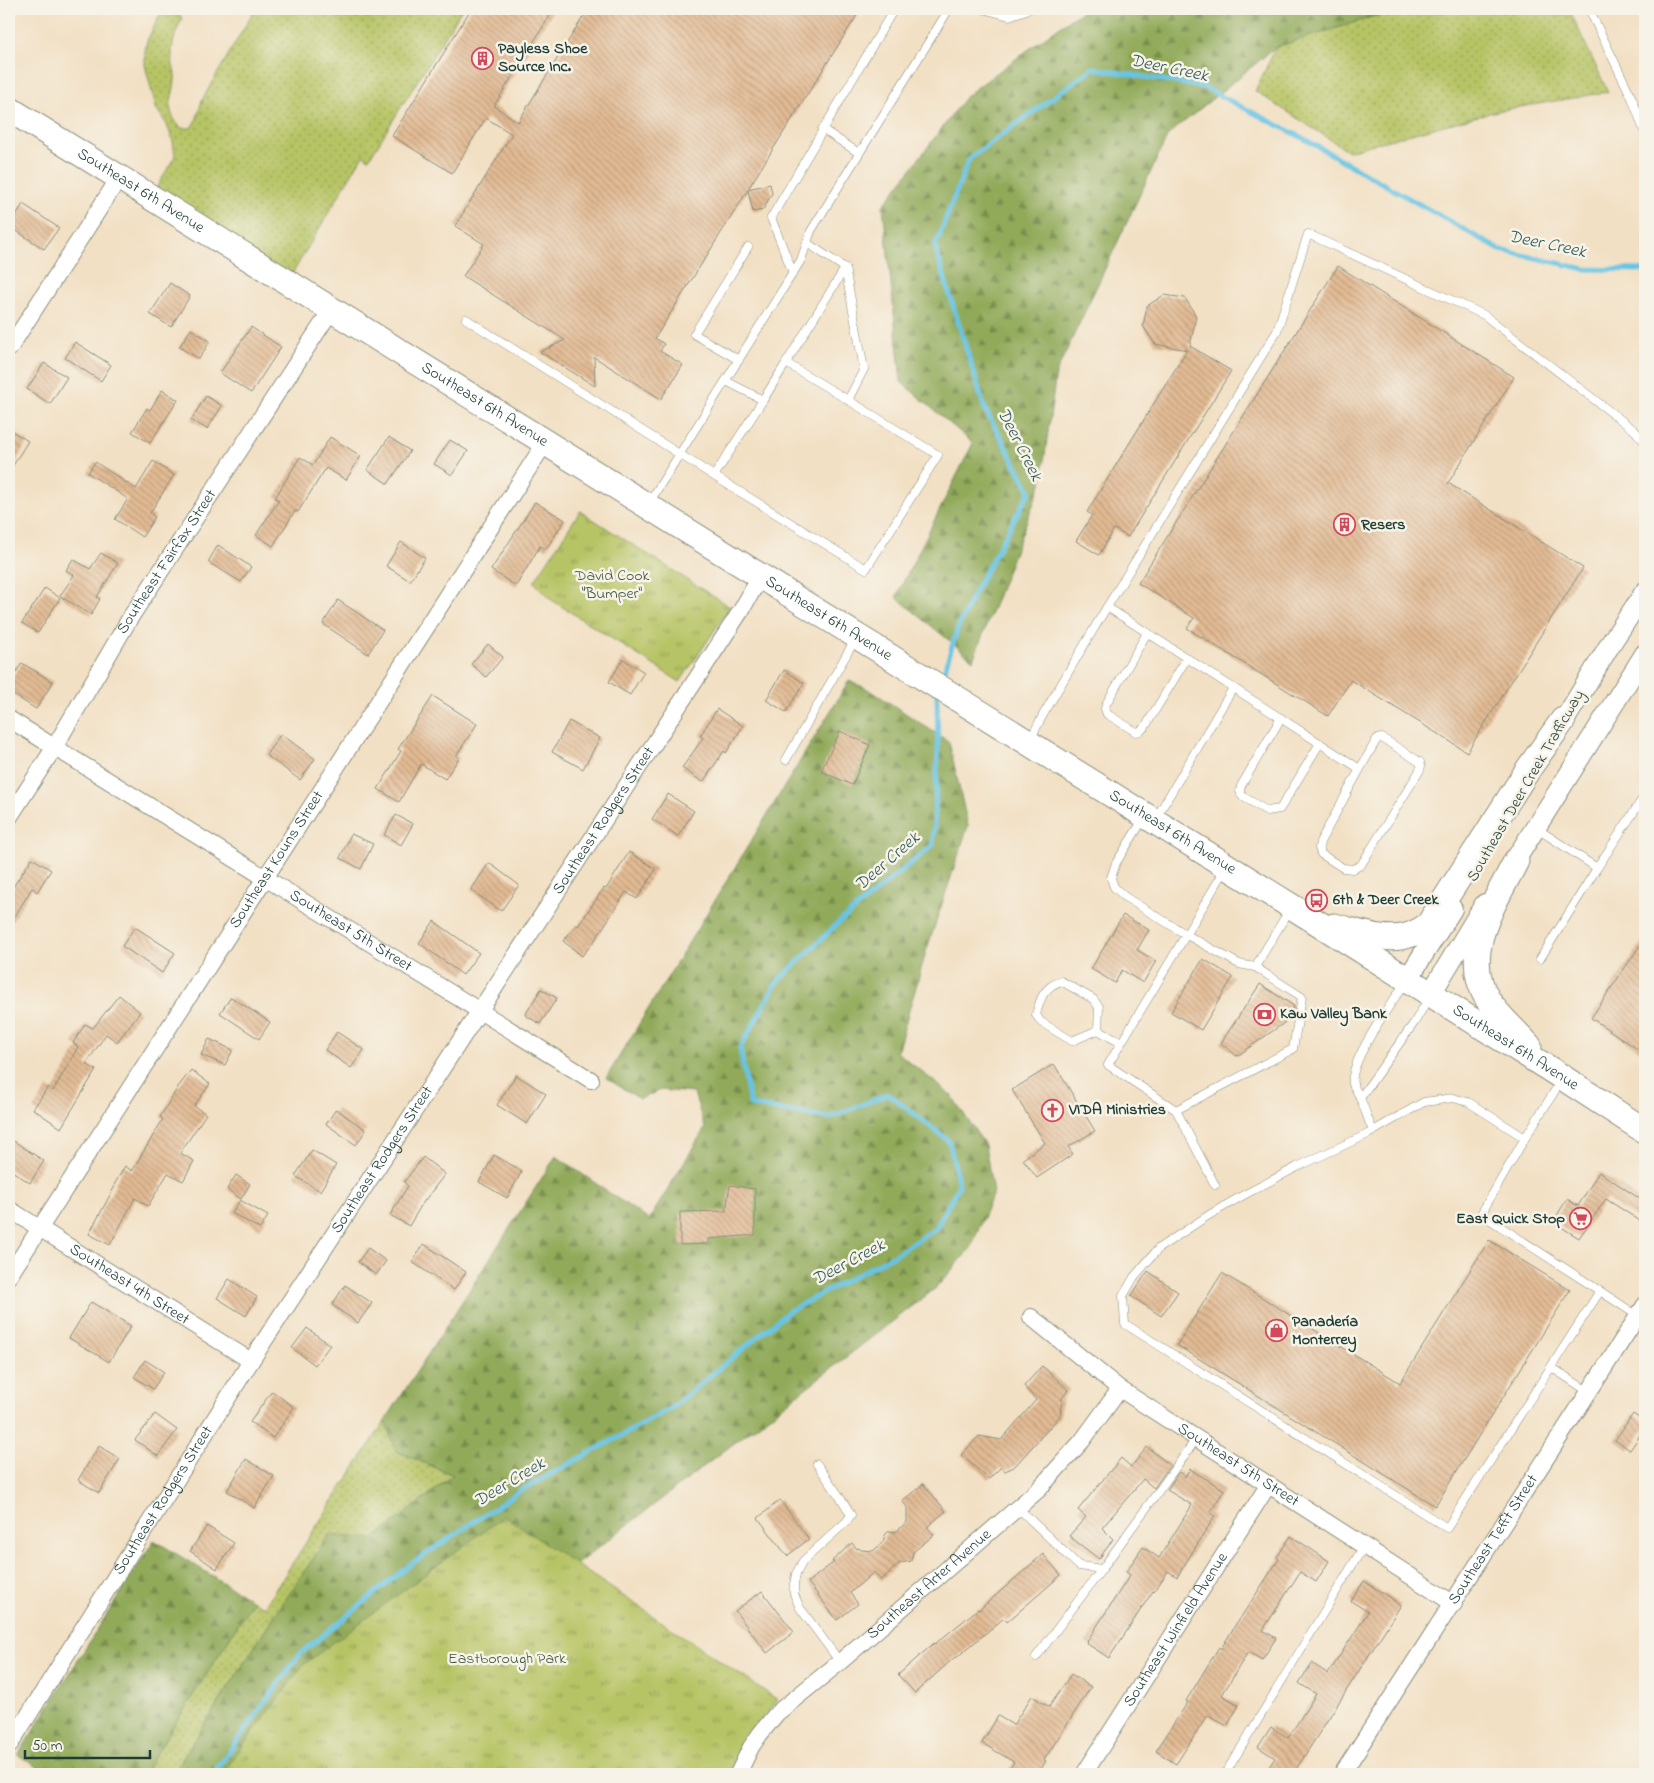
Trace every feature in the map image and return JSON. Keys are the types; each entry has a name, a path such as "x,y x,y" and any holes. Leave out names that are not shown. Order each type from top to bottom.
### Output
{"main road":[{"name":"Southeast 6th Avenue","path":"9,109 1315,921 1557,1073 1645,1131"},
{"path":"1315,921 1387,939 1398,938 1423,929 1434,917 1529,768 1563,720"},
{"path":"1516,860 1479,940 1477,972 1489,1001 1557,1073"}],"street":[{"path":"9,349 119,178"},
{"name":"Southeast Fairfax Street","path":"9,818 54,748 130,618 332,309"},
{"name":"Southeast Kouns Street","path":"9,1276 545,443"},
{"name":"Southeast Rodgers Street","path":"9,1746 251,1361 736,618 760,577"},
{"name":"Southeast Deer Creek Trafficway","path":"1407,980 1538,771 1563,720 1645,592"},
{"name":"Southeast Deer Creek Trafficway","path":"1430,995 1482,908 1516,860 1645,654"},
{"name":"Southeast 5th Street","path":"9,719 591,1080"},
{"name":"Southeast 4th Street","path":"9,1209 251,1361"},
{"name":"Southeast Tefft Street","path":"1342,1774 1454,1604 1642,1310"},
{"name":"Southeast 5th Street","path":"1031,1317 1120,1389 1454,1604"},
{"name":"Southeast Arter Avenue","path":"738,1774 751,1747 777,1713 840,1662 1038,1490 1066,1460 1120,1389"},
{"name":"Southeast Winfield Avenue","path":"1084,1774 1269,1484"}],"lane":[{"path":"793,273 771,218 894,9"},
{"path":"647,507 801,260 811,231 949,9"},
{"path":"983,9 1009,16 1029,9"},
{"path":"1589,9 1632,98 1645,133"},
{"path":"822,129 859,153"},
{"path":"1028,744 1042,715 1107,607 1277,331 1308,234 1484,315 1634,430 1645,442"},
{"path":"807,244 845,268 864,369 848,400"},
{"path":"739,360 694,334 748,247"},
{"path":"714,476 845,268"},
{"path":"466,319 714,476 866,569 938,456 786,363"},
{"path":"726,381 763,400"},
{"path":"1107,607 1360,769"},
{"path":"1147,633 1106,704 1107,714 1136,732 1140,731 1145,727 1187,658"},
{"path":"786,760 857,637"},
{"path":"1176,1110 1293,1049 1302,997 1255,967 1239,964 1125,897 1114,887 1111,878 1116,863 1149,819 1233,688"},
{"path":"1281,718 1241,786 1242,796 1268,811 1280,809 1320,743"},
{"path":"1382,738 1420,762 1421,766 1361,865 1353,869 1343,868 1321,854 1320,842 1360,769 1377,739 1382,738"},
{"path":"1540,959 1645,795"},
{"path":"1536,828 1597,868"},
{"path":"1215,1185 1176,1110 1108,1065 1227,867"},
{"path":"1255,967 1291,907"},
{"path":"1373,1131 1353,1085 1353,1072 1358,1058 1407,980"},
{"path":"1061,981 1093,999 1099,1007 1098,1030 1072,1041 1041,1022 1036,1014 1041,996 1054,984 1061,981"},
{"path":"1360,1098 1414,1023 1430,995"},
{"path":"1098,1030 1121,1043"},
{"path":"1557,1073 1525,1138 1481,1214 1600,1291 1642,1310"},
{"path":"1525,1138 1468,1102 1453,1098 1424,1102 1373,1131 1242,1196 1209,1215 1160,1248 1134,1277 1123,1296 1125,1324 1446,1528 1600,1291"},
{"path":"1551,1367 1589,1392"},
{"path":"1036,1657 1197,1438"},
{"path":"817,1464 851,1514 846,1522 803,1561 796,1574 794,1594 800,1608 840,1662"},
{"path":"1017,1507 1079,1566 1102,1569"},
{"path":"1225,1774 1364,1546"}],"green space":[{"path":"255,9 462,9 369,159 363,155 288,281 151,197 175,156 173,141 167,125 156,108 145,65 147,41 159,16 170,11 178,11 182,19 175,34 172,50 175,78 170,105 172,115 181,128 191,128 197,118 202,100"},
{"path":"1086,9 1398,9 1276,47 1168,135 1056,373 1041,484 973,660 896,597 973,443 901,382 883,206 967,95"},
{"path":"1402,9 1569,9 1608,92 1497,111 1348,151 1255,91 1276,47 1334,26"},
{"name":"David Cook \"Bumper\"","path":"580,511 730,607 680,682 550,599 534,582"},
{"path":"849,681 870,690 949,742 968,826 926,952 897,1052 951,1095 985,1145 993,1193 971,1248 936,1288 577,1564 499,1594 253,1774 173,1774 329,1535 374,1539 453,1475 396,1451 385,1421 556,1156 649,1220 705,1128 694,1093 661,1090 640,1099 606,1078"},
{"path":"385,1421 396,1451 453,1475 275,1615 173,1774 143,1774 253,1601 264,1607"},
{"name":"Eastborough Park","path":"504,1516 778,1700 740,1745 729,1774 222,1774 303,1665"},
{"path":"154,1540 253,1601 143,1774 49,1774 18,1755"}],"building":[{"name":"Payless Shoe Source Inc.","path":"471,9 554,9 494,106 518,122 588,9 861,9 748,189 770,184 772,193 763,210 753,212 748,190 655,338 664,344 660,351 683,365 661,399 594,357 595,386 540,352 565,340 463,276 484,244 455,226 512,134 486,118 452,173 392,136"},
{"path":"23,204 59,228 44,249 9,226"},
{"name":"Resers","path":"1338,266 1514,377 1448,483 1583,568 1467,752 1351,680 1328,716 1187,628 1194,618 1138,583"},
{"path":"170,283 190,296 171,327 150,314"},
{"path":"1164,295 1185,298 1196,316 1190,346 1231,371 1128,537 1114,529 1099,555 1076,541 1092,515 1087,512 1187,350 1155,344 1143,326 1147,306"},
{"path":"251,327 281,347 251,393 220,373"},
{"path":"191,329 210,341 199,359 179,347"},
{"path":"75,342 111,365 101,381 65,358"},
{"path":"44,363 67,377 50,404 27,389"},
{"path":"162,390 178,400 150,443 132,432 147,408 150,410"},
{"path":"206,396 222,406 207,429 191,420"},
{"path":"9,429 28,441 9,472"},
{"path":"330,437 361,456 346,480 326,468 298,512 295,511 273,546 256,535 279,500 275,498 300,457 313,465"},
{"path":"389,437 410,451 388,484 367,470"},
{"path":"450,440 468,451 452,475 434,464"},
{"path":"153,461 174,475 150,513 155,517 142,537 115,519 128,499 88,473 95,462 136,489"},
{"path":"535,502 565,520 546,549 540,546 516,586 491,570"},
{"path":"401,542 425,558 410,581 386,566"},
{"path":"218,545 251,567 241,582 208,562"},
{"path":"101,553 118,563 97,597 100,599 91,615 60,596 74,575 66,570 73,559 90,569"},
{"path":"45,588 60,598 38,633 22,623"},
{"path":"338,600 383,630 368,654 323,624"},
{"path":"488,644 503,657 486,677 471,664"},
{"path":"623,659 644,672 630,695 609,682"},
{"path":"22,663 53,682 36,709 9,692 9,683"},
{"path":"784,670 804,683 786,712 766,700"},
{"path":"433,696 477,724 456,756 459,758 445,779 421,764 399,802 378,789 401,751 398,749"},
{"path":"717,709 743,726 726,753 724,751 703,782 682,768 703,738 700,736"},
{"path":"569,721 600,738 583,769 552,752"},
{"path":"840,731 870,745 852,785 821,771"},
{"path":"281,734 315,759 300,780 266,755"},
{"path":"668,794 694,811 678,836 652,819"},
{"path":"396,815 413,824 401,845 384,835"},
{"path":"351,834 373,844 361,869 340,858"},
{"path":"629,852 656,869 637,899 626,892 595,940 582,956 563,941 576,925 578,926 604,888 606,889"},
{"path":"32,858 51,870 37,892 32,888 9,926 9,884 13,887"},
{"path":"489,863 519,885 501,911 471,890"},
{"path":"1123,915 1149,930 1137,950 1156,961 1143,983 1122,970 1115,983 1091,969"},
{"path":"434,921 479,953 463,975 419,943"},
{"path":"135,927 175,953 162,973 122,946"},
{"path":"1645,938 1645,1054 1591,1018"},
{"path":"1203,959 1233,977 1201,1030 1171,1012"},
{"name":"Kaw Valley Bank","path":"1260,984 1294,1006 1284,1023 1237,1056 1221,1043"},
{"path":"541,989 557,998 540,1024 525,1015"},
{"path":"119,995 140,1012 117,1042 106,1034 86,1064 96,1070 61,1128 33,1109 48,1087 53,1091 78,1047 73,1043 85,1024 93,1028"},
{"path":"231,997 270,1022 259,1039 220,1013"},
{"path":"337,1032 364,1050 351,1068 325,1050"},
{"path":"209,1039 233,1050 225,1065 201,1055"},
{"name":"VIDA Ministries","path":"1054,1064 1095,1131 1068,1147 1073,1154 1037,1178 1023,1159 1045,1143 1012,1090"},
{"path":"191,1070 210,1084 194,1106 206,1114 180,1153 194,1161 183,1181 168,1173 148,1206 135,1198 110,1245 89,1234 125,1166 132,1171 163,1119 160,1117"},
{"path":"516,1075 546,1094 527,1124 497,1105"},
{"path":"336,1109 366,1130 356,1145 326,1124"},
{"path":"9,1138 44,1161 30,1183 9,1169"},
{"path":"312,1150 336,1165 320,1191 295,1176"},
{"path":"494,1155 522,1171 507,1198 479,1182"},
{"path":"423,1157 445,1174 422,1204 409,1226 390,1215 408,1186 404,1182"},
{"path":"1599,1172 1645,1202 1645,1224 1606,1199 1579,1238 1553,1222 1567,1199 1578,1206"},
{"path":"236,1175 250,1184 241,1199 227,1189"},
{"path":"730,1185 755,1189 755,1235 708,1239 708,1244 680,1245 680,1212 726,1211"},
{"path":"240,1200 268,1216 260,1229 232,1213"},
{"path":"1489,1240 1570,1290 1435,1506 1177,1345 1222,1273 1400,1383"},
{"path":"424,1244 466,1272 454,1290 412,1262"},
{"path":"368,1248 386,1261 376,1275 358,1262"},
{"path":"1148,1271 1178,1292 1161,1316 1131,1296"},
{"path":"229,1279 257,1297 246,1316 217,1298"},
{"path":"345,1285 372,1303 358,1323 332,1305"},
{"path":"91,1302 131,1326 109,1362 69,1338"},
{"path":"307,1328 330,1345 315,1365 292,1348"},
{"path":"145,1360 164,1372 153,1389 134,1377"},
{"path":"1042,1366 1069,1390 1062,1398 1060,1416 1014,1467 1005,1471 1000,1468 989,1479 961,1455 979,1436 1001,1440 1036,1400 1024,1386"},
{"path":"272,1391 294,1407 273,1438 250,1422"},
{"path":"155,1414 177,1430 158,1456 135,1440"},
{"path":"1633,1414 1645,1422 1645,1428 1630,1450 1615,1440"},
{"path":"99,1446 120,1459 99,1493 78,1480"},
{"path":"1147,1447 1170,1465 1154,1488 1143,1479 1102,1528 1113,1539 1099,1559 1069,1536 1086,1517 1078,1510 1121,1458 1131,1467"},
{"path":"246,1459 274,1476 254,1508 227,1491"},
{"path":"1190,1469 1224,1490 1210,1513 1215,1516 1177,1577 1168,1571 1109,1658 1086,1643 1130,1575 1126,1572 1143,1547 1159,1558 1192,1505 1167,1490 1179,1472 1185,1477"},
{"path":"923,1484 946,1511 927,1527 934,1535 913,1552 911,1561 900,1563 881,1580 874,1572 850,1593 858,1604 837,1620 808,1582 834,1562 832,1561 852,1543 857,1549 873,1551 883,1542 885,1535 889,1531 896,1532 907,1522 907,1507 902,1501"},
{"path":"780,1500 809,1539 787,1556 758,1518"},
{"path":"207,1526 234,1543 217,1569 190,1551"},
{"path":"1291,1536 1329,1561 1316,1582 1300,1572 1263,1630 1276,1638 1262,1660 1248,1652 1222,1695 1239,1705 1227,1726 1208,1715 1176,1764 1156,1751 1188,1702 1186,1701 1219,1647 1221,1649 1279,1559 1277,1557"},
{"path":"1043,1554 1061,1575 1007,1622 1004,1618 955,1657 915,1693 898,1675 934,1643 979,1610"},
{"path":"1364,1581 1401,1605 1293,1774 1264,1774 1275,1758 1258,1747 1271,1727 1288,1738 1316,1694 1299,1683 1312,1663 1328,1674 1368,1612 1351,1601"},
{"path":"762,1591 794,1632 767,1653 735,1611"},
{"path":"1071,1674 1091,1687 1044,1760 1046,1761 1038,1774 1006,1774 1014,1762 982,1743 998,1716 1013,1725 1032,1696 1049,1707"}],"waterway":[{"name":"Deer Creek","path":"942,679 957,630 976,589 1030,491 985,409 935,247 969,159 1093,68 1203,87 1301,137 1500,250 1585,269 1645,270"},
{"name":"Deer Creek","path":"213,1774 301,1653 411,1564 518,1492 670,1409 789,1311 896,1254 936,1228 959,1185 949,1141 888,1094 829,1118 750,1105 740,1048 777,982 837,924 933,845 938,753 937,695"}],"place":[{"name":"Payless Shoe Source Inc.","path":"482,58"},
{"name":"Resers","path":"1345,525"},
{"name":"6th & Deer Creek","path":"1317,900"},
{"name":"Kaw Valley Bank","path":"1264,1014"},
{"name":"VIDA Ministries","path":"1053,1110"},
{"name":"East Quick Stop","path":"1581,1219"},
{"name":"Panadería Monterrey","path":"1276,1331"}]}
